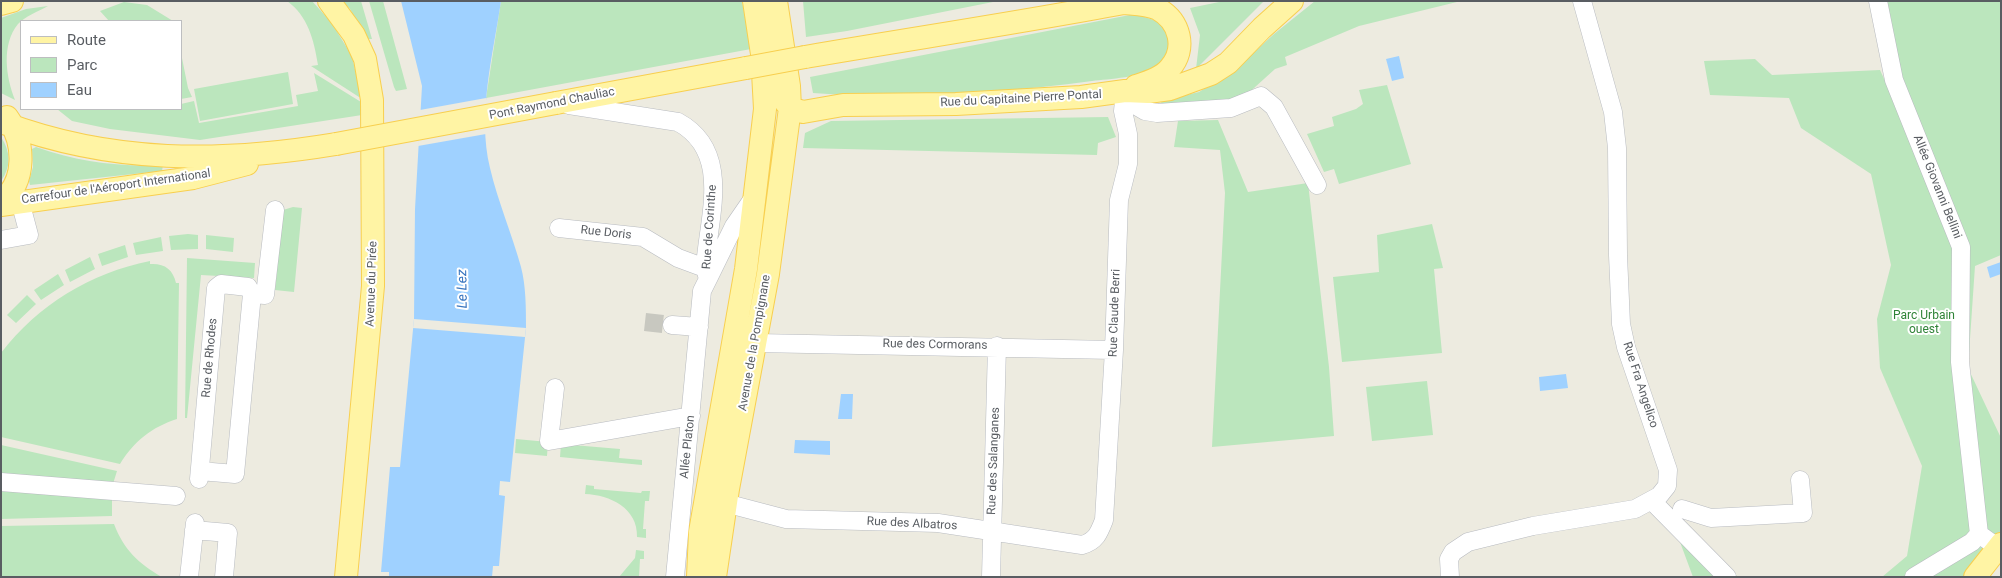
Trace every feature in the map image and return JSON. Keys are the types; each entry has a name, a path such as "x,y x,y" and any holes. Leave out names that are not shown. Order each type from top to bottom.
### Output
{"main road":[{"path":"1,4 12,1"},
{"name":"Avenue du Pirée","path":"329,1 354,34 365,60 371,90 372,120 373,286 346,577"},
{"name":"Avenue de la Pompignane","path":"698,577 700,532 723,394 739,319 756,195 765,109 754,61 754,1"},
{"name":"Avenue de la Pompignane","path":"715,577 725,503 768,274 790,108 790,86 776,1"},
{"path":"1125,91 1148,92 1170,89 1211,74 1228,63 1292,1"},
{"path":"936,34 995,14 1051,2"},
{"path":"936,34 1004,26 1129,2 1156,8 1166,15 1178,32 1180,41 1176,60 1170,69 1158,77 1125,91"},
{"name":"Pont Raymond Chauliac","path":"299,150 556,103 754,61 805,57 936,34"},
{"name":"Avenue de la Pompignane","path":"754,61 776,86 790,108"},
{"name":"Rue du Capitaine Pierre Pontal","path":"790,86 821,102 843,106"},
{"name":"Rue du Capitaine Pierre Pontal","path":"790,108 803,112 843,106 956,104 1081,97 1125,91"},
{"path":"5,119 20,154 20,174 7,203"},
{"name":"Carrefour de l'Aéroport International","path":"5,119 80,146 170,158 299,150"},
{"name":"Carrefour de l'Aéroport International","path":"7,203 193,178 299,150"},
{"path":"1975,577 2000,547"}],"street":[{"name":"Rue Fra Angelico","path":"1582,1 1613,112 1617,148 1621,324 1626,347 1668,470 1667,486 1652,501"},
{"name":"Allée Giovanni Bellini","path":"1878,1 1894,80 1961,247 1960,362 1979,534"},
{"path":"1125,91 1133,104 1145,111 1157,113 1231,108 1261,96 1274,107 1317,185"},
{"name":"Rue Claude Berri","path":"1097,536 1104,520 1120,200 1128,164 1128,134 1123,111 1125,91"},
{"name":"Rue de Corinthe","path":"556,103 670,120 691,129 697,136 710,158 713,172 706,274 702,292 700,322"},
{"name":"Avenue de la Pompignane","path":"706,274 734,226 756,195"},
{"path":"1,240 29,235 7,203"},
{"name":"Rue de Rhodes","path":"259,294 248,287 221,284 216,288 199,475 235,474 259,294 275,210"},
{"name":"Rue Doris","path":"559,228 643,237 706,274"},
{"path":"672,324 700,322"},
{"name":"Allée Platon","path":"675,577 700,322"},
{"name":"Rue des Cormorans","path":"756,343 997,346 1114,350"},
{"name":"Rue des Salanganes","path":"991,577 997,346"},
{"path":"555,388 549,441 691,416"},
{"path":"1682,509 1711,518 1803,513 1800,480"},
{"path":"1,482 176,496"},
{"path":"1450,577 1449,559 1453,552 1468,542 1533,526 1635,508 1652,501 1727,577"},
{"name":"Rue des Albatros","path":"725,503 786,519 938,522 1082,545 1090,543 1097,536"},
{"path":"189,577 195,527 228,533 224,577"},
{"path":"1914,577 1972,542 1979,534 2000,547"}],"green space":[{"path":"287,1 312,1 331,22 352,56 361,96 359,97 311,66 318,65 309,29 300,14"},
{"path":"341,1 361,1 372,39 366,39 350,9"},
{"path":"369,1 383,1 407,89 396,91 394,87"},
{"path":"501,1 742,1 751,49 486,98"},
{"path":"803,1 998,1 847,31 806,37"},
{"path":"1224,1 1264,1 1196,69 1200,35 1190,8"},
{"path":"1315,1 1461,1 1359,26 1285,57 1287,65 1275,69 1243,98 1162,108 1161,101 1199,92 1236,69 1274,34"},
{"name":"Parc Urbain ouest","path":"1883,1 2001,1 2001,255 1975,266 1968,368 2001,438 2001,531 1963,577 1882,577 1907,556 1922,466 1880,368 1877,319 1891,265 1871,174 1801,128 1789,98 1710,95 1704,61 1755,59 1772,75 1880,70 1891,94 1911,113"},
{"path":"124,2 147,5 171,20 108,20 100,11"},
{"path":"48,6 20,20 9,42 7,61 9,81 15,100 1,93 1,18 26,9"},
{"path":"1135,14 1160,22 1172,41 1162,63 1155,69 1142,74 988,92 883,96 813,93 810,77"},
{"path":"182,58 188,88 192,97 182,99"},
{"path":"288,72 293,104 200,121 194,89"},
{"path":"314,73 361,102 362,115 200,140 110,129 72,121 58,110 182,110 182,104 194,101 199,123 298,106 296,95 318,91"},
{"path":"1387,85 1411,164 1339,184 1334,169 1324,172 1307,134 1334,126 1332,117 1356,109 1363,104 1359,90"},
{"path":"1108,117 1116,137 1098,143 1097,155 803,148 805,133 831,121"},
{"path":"1218,120 1248,192 1308,183 1329,367 1334,436 1212,447 1225,193 1220,150 1174,147 1178,121"},
{"path":"1,137 7,148 8,165 1,181"},
{"path":"36,147 83,160 130,165 163,165 162,171 30,185 29,181 33,167 32,149"},
{"path":"293,207 302,208 294,292 275,290 283,210"},
{"path":"1432,224 1443,268 1434,269 1442,353 1342,362 1333,277 1379,272 1377,235"},
{"path":"198,235 198,249 171,250 169,236"},
{"path":"206,235 234,238 233,252 206,249"},
{"path":"161,237 163,251 136,255 133,243"},
{"path":"125,245 128,257 102,266 98,254"},
{"path":"90,257 95,269 70,282 65,270"},
{"path":"187,258 255,263 254,278 201,275 187,418 185,418"},
{"path":"150,261 150,264 167,268 173,274 176,283 179,283 177,419 160,426 144,436 131,448 120,464 1,437 1,353 31,320 67,294 107,274 128,266"},
{"path":"58,274 64,285 41,300 34,290"},
{"path":"27,295 36,304 16,323 7,315"},
{"path":"1427,381 1433,435 1372,441 1366,387"},
{"path":"516,439 548,442 547,456 515,453"},
{"path":"561,444 620,449 619,458 642,460 642,465 560,457"},
{"path":"1,445 117,471 112,487 1,475"},
{"path":"586,485 594,486 594,489 641,493 642,491 650,491 649,501 645,501 643,529 646,529 646,538 637,537 633,518 628,511 613,500 585,494"},
{"path":"1,490 112,498 112,516 1,519"},
{"path":"114,524 127,549 139,561 162,577 1,577 1,526"},
{"path":"1677,534 1707,549 1738,577 1693,577"},
{"path":"636,550 644,551 644,559 640,559 639,577 619,577 635,558"}],"water":[{"name":"Le Lez","path":"401,1 501,1 488,85 485,127 486,148 493,181 523,274 526,328 510,482 500,481 499,495 505,496 499,566 493,566 492,577 389,577 389,572 381,572 390,467 400,467 414,319 415,209 422,86"},
{"path":"1399,56 1404,78 1392,81 1386,59"},
{"path":"2001,262 2001,274 1990,278 1987,267"},
{"path":"1566,374 1568,388 1540,391 1539,377"},
{"path":"841,394 853,394 852,419 838,419"},
{"path":"795,440 830,441 830,455 794,453"}],"pier":[{"path":"486,98 486,134 418,146 420,110"},
{"path":"414,319 526,328 525,337 413,328"}],"tunnel":[{"path":"645,322 672,325"}]}
